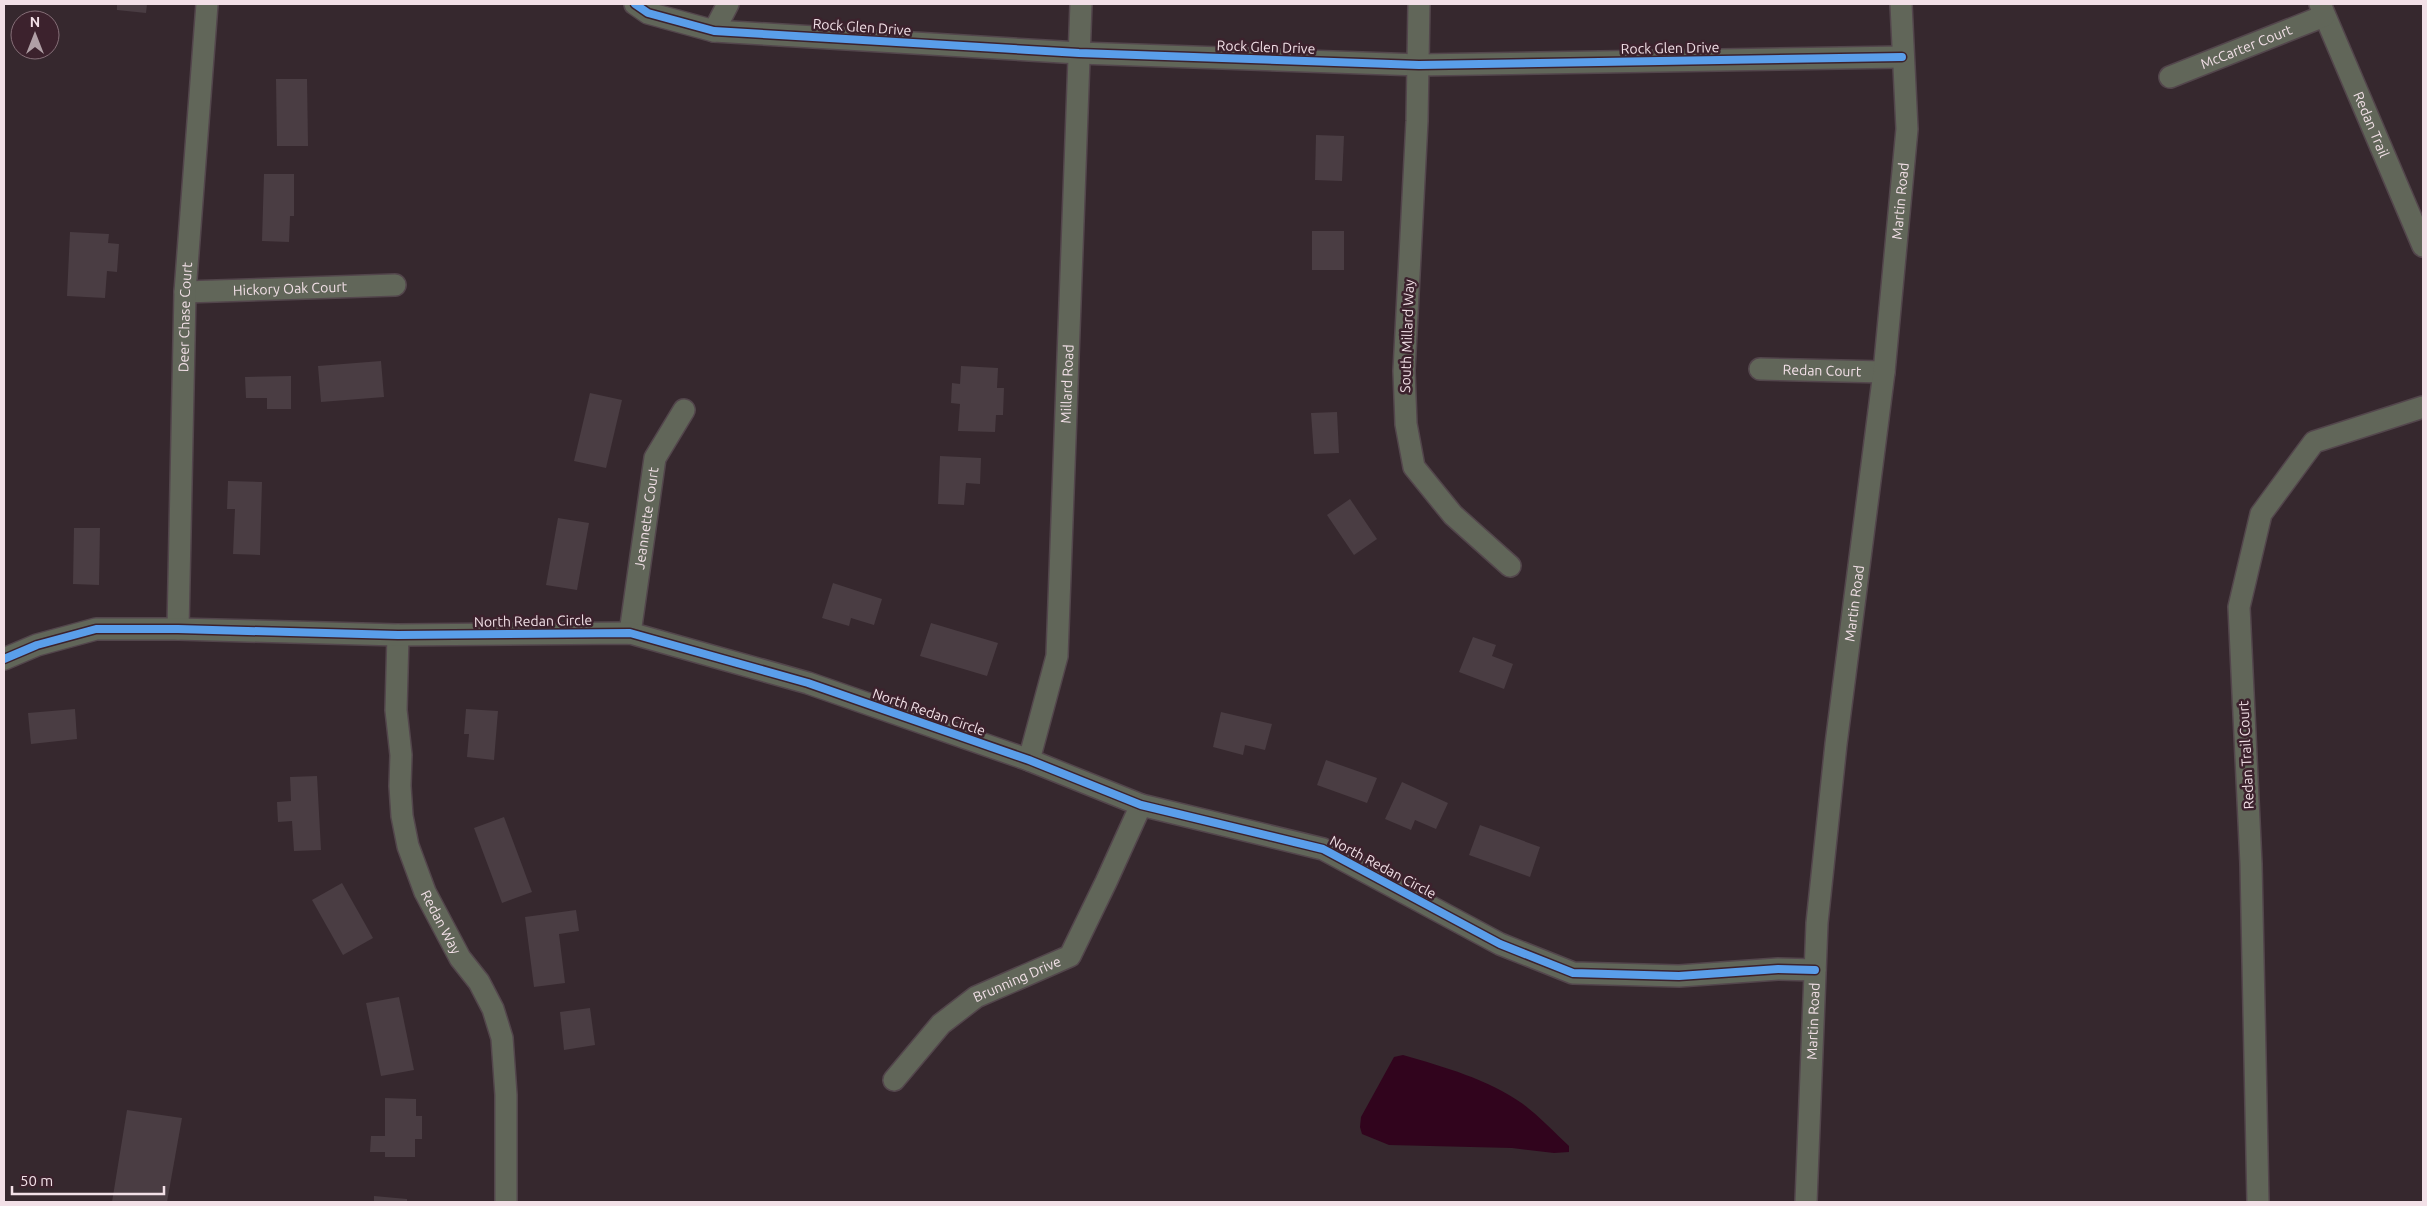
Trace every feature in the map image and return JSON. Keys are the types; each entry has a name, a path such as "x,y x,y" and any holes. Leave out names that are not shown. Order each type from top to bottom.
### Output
{"street":[{"name":"Deer Chase Court","path":"178,629 185,292 207,4"},
{"name":"Rock Glen Drive","path":"635,4 648,13 714,31 1079,53 1419,65 1902,57"},
{"path":"714,31 728,4"},
{"name":"Millard Road","path":"1029,760 1057,656 1081,4"},
{"name":"South Millard Way","path":"1419,4 1419,65 1404,371 1406,424 1414,468 1453,515 1510,566"},
{"name":"Martin Road","path":"1806,1202 1817,923 1836,744 1884,372 1907,129 1902,57 1901,4"},
{"name":"McCarter Court","path":"2170,77 2322,10"},
{"name":"Redan Trail","path":"2322,10 2423,246"},
{"name":"Hickory Oak Court","path":"185,292 395,285"},
{"name":"Redan Court","path":"1760,369 1884,372"},
{"name":"Redan Trail Court","path":"2258,1202 2251,864 2239,607 2261,514 2314,442 2423,407"},
{"name":"Jeannette Court","path":"630,633 655,458 684,410"},
{"name":"North Redan Circle","path":"4,659 37,645 96,630 178,629 398,635 630,633 808,683 1029,760 1140,805 1324,849 1500,944 1572,973 1679,976 1778,969 1815,970"},
{"name":"Redan Way","path":"398,635 396,710 401,755 400,786 402,816 408,846 425,892 460,958 479,982 493,1010 502,1038 506,1095 506,1202"},
{"name":"Brunning Drive","path":"894,1080 941,1024 976,996 1070,956 1106,882 1140,805"}],"shaded area":[{"path":"1403,1055 1465,1075 1509,1095 1523,1104 1546,1124 1569,1146 1569,1152 1554,1153 1512,1148 1389,1145 1362,1134 1360,1127 1361,1117 1394,1057"}],"building":[{"path":"117,4 147,4 146,13 117,10"},
{"path":"276,79 307,79 308,146 277,146"},
{"path":"1316,135 1344,136 1342,181 1315,180"},
{"path":"264,174 294,174 294,216 290,216 289,242 262,241"},
{"path":"1312,231 1344,231 1344,270 1312,270"},
{"path":"70,232 109,234 108,243 119,244 117,272 107,271 105,298 67,296"},
{"path":"381,361 384,397 321,402 318,366"},
{"path":"961,366 998,368 997,388 1004,388 1003,415 996,415 995,432 958,431 960,404 951,403 952,383 960,384"},
{"path":"291,376 291,409 267,409 267,398 246,398 245,377"},
{"path":"590,393 622,400 606,468 574,461"},
{"path":"1337,412 1339,453 1314,454 1311,413"},
{"path":"940,456 981,458 980,484 966,483 964,505 938,504"},
{"path":"228,481 262,482 260,555 233,554 235,509 227,509"},
{"path":"1350,499 1377,539 1354,555 1327,515"},
{"path":"558,518 589,523 577,590 546,585"},
{"path":"74,528 100,528 99,585 73,584"},
{"path":"833,583 882,599 874,625 851,618 849,626 822,618"},
{"path":"931,623 998,643 987,676 920,656"},
{"path":"1473,637 1496,645 1492,656 1513,664 1504,689 1459,672"},
{"path":"75,709 77,739 31,744 28,713"},
{"path":"466,709 498,711 494,760 467,757 469,734 464,734"},
{"path":"1221,712 1272,724 1265,750 1245,745 1243,755 1213,747"},
{"path":"1326,760 1377,778 1367,803 1317,785"},
{"path":"317,776 321,850 294,851 292,821 278,822 277,802 291,801 290,777"},
{"path":"1402,782 1448,803 1436,829 1415,820 1411,830 1385,819"},
{"path":"504,817 532,892 502,903 474,828"},
{"path":"1480,825 1540,847 1530,877 1469,855"},
{"path":"342,883 373,938 343,955 312,900"},
{"path":"576,910 579,931 559,934 565,983 534,987 525,917"},
{"path":"399,997 414,1070 381,1076 366,1003"},
{"path":"590,1008 595,1045 564,1050 560,1012"},
{"path":"385,1098 416,1099 416,1116 422,1116 422,1139 415,1139 415,1157 385,1157 385,1152 370,1152 371,1136 385,1136"},
{"path":"127,1110 182,1118 167,1202 112,1202"},
{"path":"374,1196 407,1199 407,1202 374,1202"}],"cycle path":[{"path":"635,4 648,13 714,31 1079,53 1419,65 1902,57"},
{"path":"4,659 37,645 96,629 178,629 398,635 630,633 808,683 1029,760 1141,805 1323,849 1500,944 1573,973 1679,976 1778,969 1815,970"}]}
